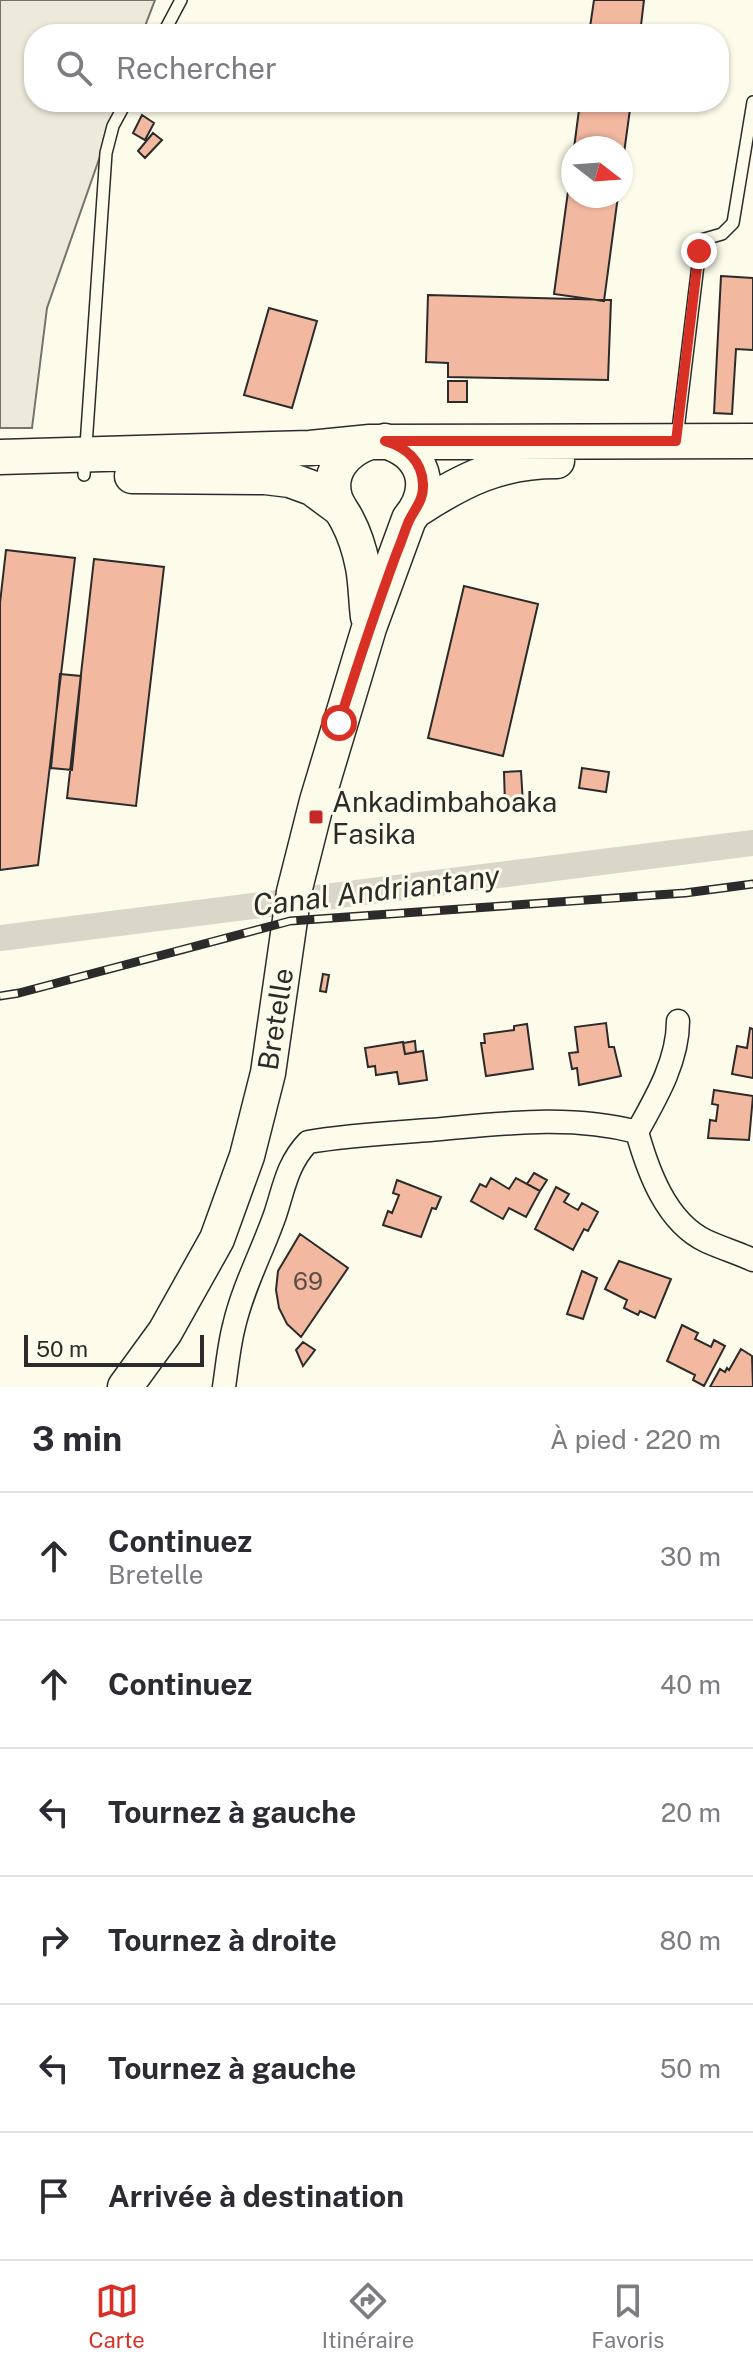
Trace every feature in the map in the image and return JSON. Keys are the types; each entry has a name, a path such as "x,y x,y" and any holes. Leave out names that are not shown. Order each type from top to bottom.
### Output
{"main road":[{"path":"0,475 377,441 753,441"},
{"path":"369,628 363,567 334,495 333,480 345,455 357,446 377,441 399,445 411,454 423,480 423,495 414,514"},
{"path":"0,457 84,466 265,477 303,483 358,527 371,531 398,527 461,482 478,474 531,461 753,460"},
{"name":"Bretelle","path":"125,1387 149,1356 188,1294 217,1239 235,1192 256,1126 268,1073 294,892 324,775 369,628 414,514"}],"street":[{"path":"678,1021 678,1043 655,1101 637,1132 645,1161 657,1188 688,1229 704,1241 753,1260"},
{"path":"224,1387 234,1325 251,1273 275,1215 286,1174 295,1155 308,1142 569,1120 606,1124 637,1132"}],"lane":[{"path":"168,24 181,0"},
{"path":"676,441 701,240 722,234 733,223 753,102"},
{"path":"84,466 106,153 113,126 121,112"}],"shaded area":[{"path":"0,0 155,0 146,24 24,24 24,112 116,112 47,308 32,428 0,428"}],"building":[{"path":"594,0 644,0 641,24 590,24"},
{"path":"579,112 630,112 626,136 576,136"},
{"path":"142,115 154,123 145,140 133,133"},
{"path":"153,133 162,140 145,158 138,151"},
{"path":"566,208 616,208 604,301 554,294"},
{"path":"721,276 753,278 753,350 736,349 732,414 714,413"},
{"path":"428,295 611,300 608,380 448,377 448,363 426,362"},
{"path":"269,308 317,321 292,408 244,395"},
{"path":"448,381 467,381 467,402 448,402"},
{"path":"6,550 75,558 38,865 0,870 0,603"},
{"path":"94,559 164,567 136,806 67,798"},
{"path":"464,586 538,604 503,756 428,738"},
{"path":"60,674 81,676 72,770 51,768"},
{"path":"582,768 609,772 606,792 579,788"},
{"path":"521,771 523,804 505,805 504,772"},
{"path":"323,974 329,975 326,992 320,991"},
{"path":"606,1023 609,1047 614,1047 621,1076 579,1085 577,1068 572,1069 569,1053 578,1052 575,1027"},
{"path":"527,1024 533,1069 486,1076 481,1043 485,1043 484,1034 514,1030 514,1026"},
{"path":"750,1028 753,1029 753,1078 732,1074 737,1046 747,1048"},
{"path":"415,1041 416,1052 405,1054 403,1043"},
{"path":"403,1042 405,1054 423,1051 427,1080 399,1084 397,1072 376,1075 375,1066 368,1067 365,1048"},
{"path":"714,1090 753,1096 749,1140 708,1138 710,1120 716,1121 718,1105 712,1104"},
{"path":"534,1173 547,1180 540,1191 527,1184"},
{"path":"491,1178 509,1189 516,1178 540,1191 526,1217 509,1208 503,1219 471,1201 480,1184 486,1187"},
{"path":"397,1180 441,1197 436,1209 432,1208 421,1237 383,1225 399,1195 393,1193"},
{"path":"556,1187 569,1194 564,1202 578,1210 582,1203 598,1212 573,1250 535,1229"},
{"path":"300,1234 348,1268 301,1337 287,1324 279,1308 276,1290 278,1271"},
{"path":"619,1261 671,1279 655,1318 624,1308 627,1300 605,1289"},
{"path":"582,1271 597,1278 583,1319 567,1314"},
{"path":"682,1325 698,1333 695,1339 711,1347 714,1340 725,1346 704,1386 693,1380 695,1375 667,1361"},
{"path":"303,1342 315,1350 303,1366 296,1350"},
{"path":"741,1349 752,1356 753,1387 710,1387 720,1369 725,1372 727,1368 729,1370"}],"waterway":[{"name":"Canal Andriantany","path":"0,938 753,843"}],"railway":[{"path":"0,996 290,921 685,893 753,884"}],"place":[{"name":"Ankadimbahoaka Fasika","path":"316,817"}],"route":[{"path":"339,723 390,570 409,519 418,509 423,495 419,466 411,454 399,445 385,441 676,441 699,251"}]}
